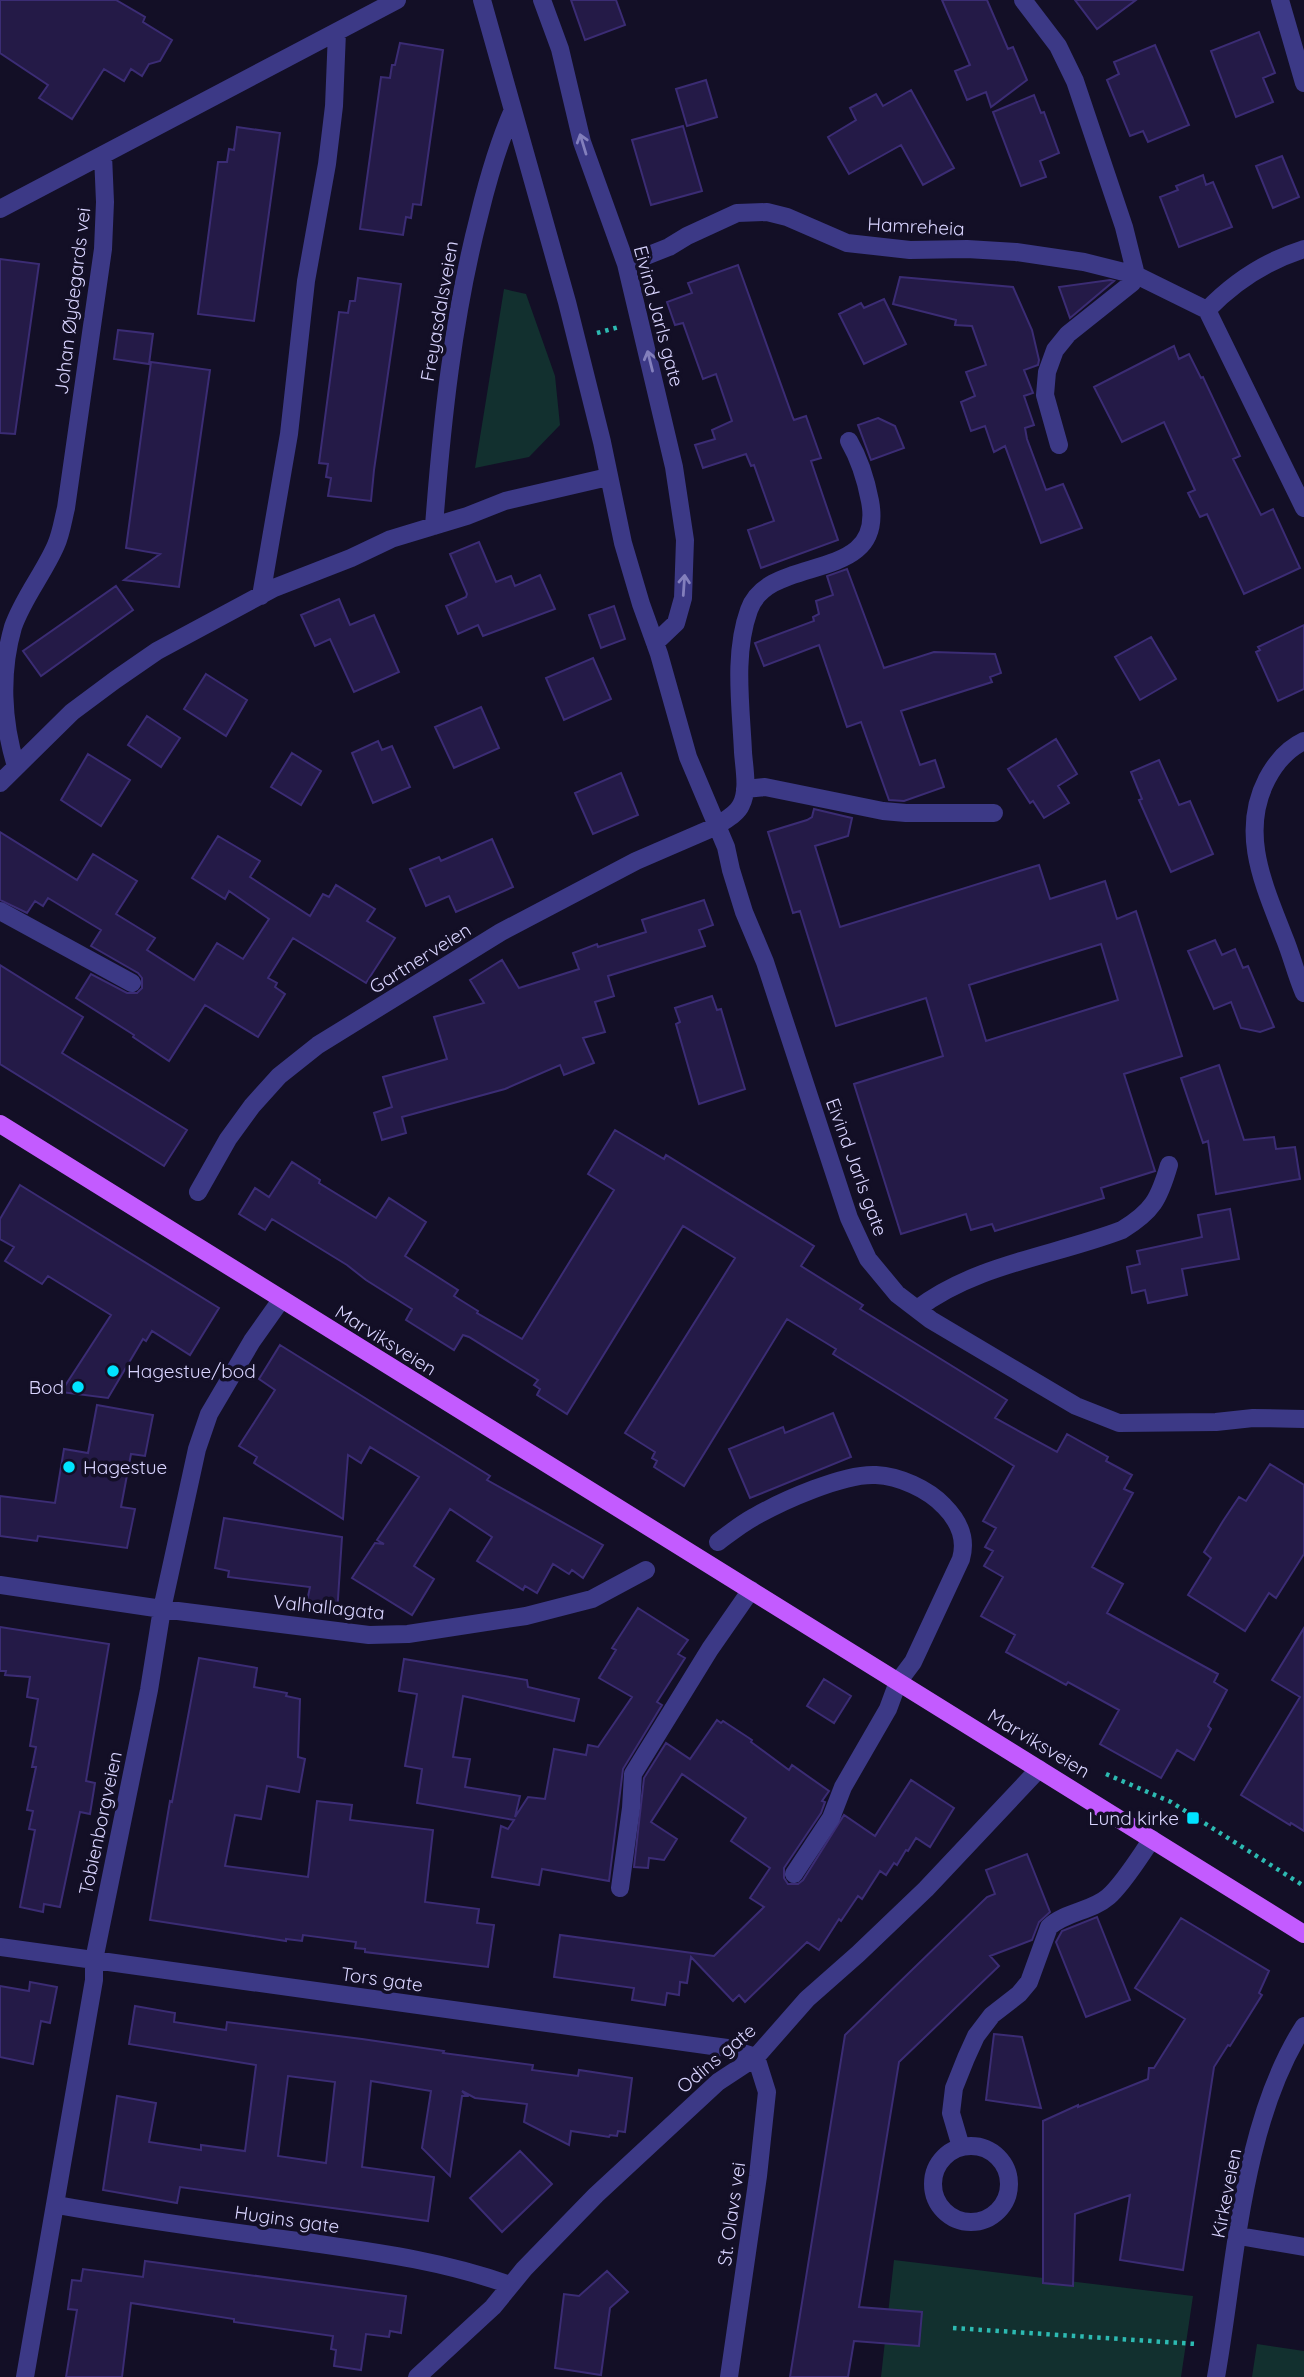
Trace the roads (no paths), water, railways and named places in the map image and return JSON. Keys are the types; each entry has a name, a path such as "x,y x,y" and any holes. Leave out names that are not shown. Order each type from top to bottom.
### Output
{"main road":[{"name":"Marviksveien","path":"0,1124 1304,1934"}],"street":[{"path":"0,209 397,0"},
{"name":"Eivind Jarls gate","path":"482,0 567,302 602,442 623,543 688,757 726,847 744,912 765,962 849,1218 868,1259 897,1294 917,1309 986,1354 1076,1406 1119,1423 1205,1422 1253,1418 1304,1419"},
{"name":"Eivind Jarls gate","path":"542,0 559,49 582,142 626,264 674,467 685,540 683,598 677,623 655,643"},
{"path":"1023,0 1058,46 1075,82 1124,227 1136,275 1132,283 1068,334 1055,350 1047,372 1045,395 1059,445"},
{"path":"1280,0 1304,83"},
{"path":"261,596 289,434 301,329 331,129 337,32"},
{"name":"Freyasdalsveien","path":"434,526 448,379 463,275 492,166 513,110"},
{"name":"Johan Øydegards vei","path":"16,766 6,735 3,693 5,659 13,627 56,545 66,508 103,249 103,155"},
{"name":"Hamreheia","path":"626,264 669,247 737,213 768,212 787,217 847,243 910,250 1016,252 1084,262 1136,275 1207,310"},
{"path":"1304,249 1259,268 1235,283 1207,310 1304,508"},
{"path":"717,825 730,818 741,806 745,789 740,688 743,630 749,607 761,590 798,573 842,559 862,545 870,531 871,509 862,470 849,441"},
{"path":"0,783 72,712 114,680 157,652 274,587 351,558 391,539 505,501 608,477"},
{"path":"1304,741 1276,762 1262,789 1254,819 1254,850 1304,993"},
{"path":"745,789 765,788 883,811 994,813"},
{"name":"Gartnerveien","path":"198,1192 228,1139 252,1106 279,1076 318,1045 501,932 636,861 717,825"},
{"path":"0,911 132,983"},
{"path":"917,1309 933,1297 983,1273 1097,1240 1122,1230 1142,1218 1155,1204 1169,1165"},
{"name":"Tobienborgveien","path":"25,2377 57,2205 94,1980 94,1960 149,1690 162,1609 197,1449 209,1414 252,1341 281,1300"},
{"path":"718,1542 753,1517 791,1500 855,1476 875,1475 909,1483 942,1504 960,1527 964,1542 963,1551 942,1603 913,1662 898,1682 888,1709 843,1787 831,1818 794,1874"},
{"name":"Valhallagata","path":"0,1585 369,1635 408,1634 526,1616 592,1599 646,1570"},
{"path":"620,1888 633,1774 710,1649 751,1590"},
{"name":"Odins gate","path":"417,2377 493,2307 596,2195 718,2082 756,2057 807,1999 926,1889 1039,1769"},
{"path":"961,2147 951,2113 954,2088 976,2036 992,2015 1019,1994 1029,1982 1049,1927 1108,1897 1152,1839"},
{"name":"Tors gate","path":"0,1947 727,2048 756,2057"},
{"name":"Kirkeveien","path":"1216,2377 1248,2183 1266,2104 1286,2053 1304,2026"},
{"name":"St. Olavs vei","path":"729,2377 758,2176 767,2092 756,2057"},
{"path":"974,2145 987,2149 998,2157 1006,2168 1008,2193 1003,2206 981,2221 955,2219 944,2211 936,2200 934,2174 939,2162 949,2152 961,2147 974,2145"},
{"name":"Hugins gate","path":"57,2205 153,2222 430,2262 474,2272 510,2286"},
{"path":"1239,2236 1304,2247"}],"place":[{"name":"Hagestue/bod","path":"113,1371"},
{"name":"Bod","path":"78,1387"},
{"name":"Hagestue","path":"69,1467"},
{"name":"Lund kirke","path":"1193,1818"}]}
